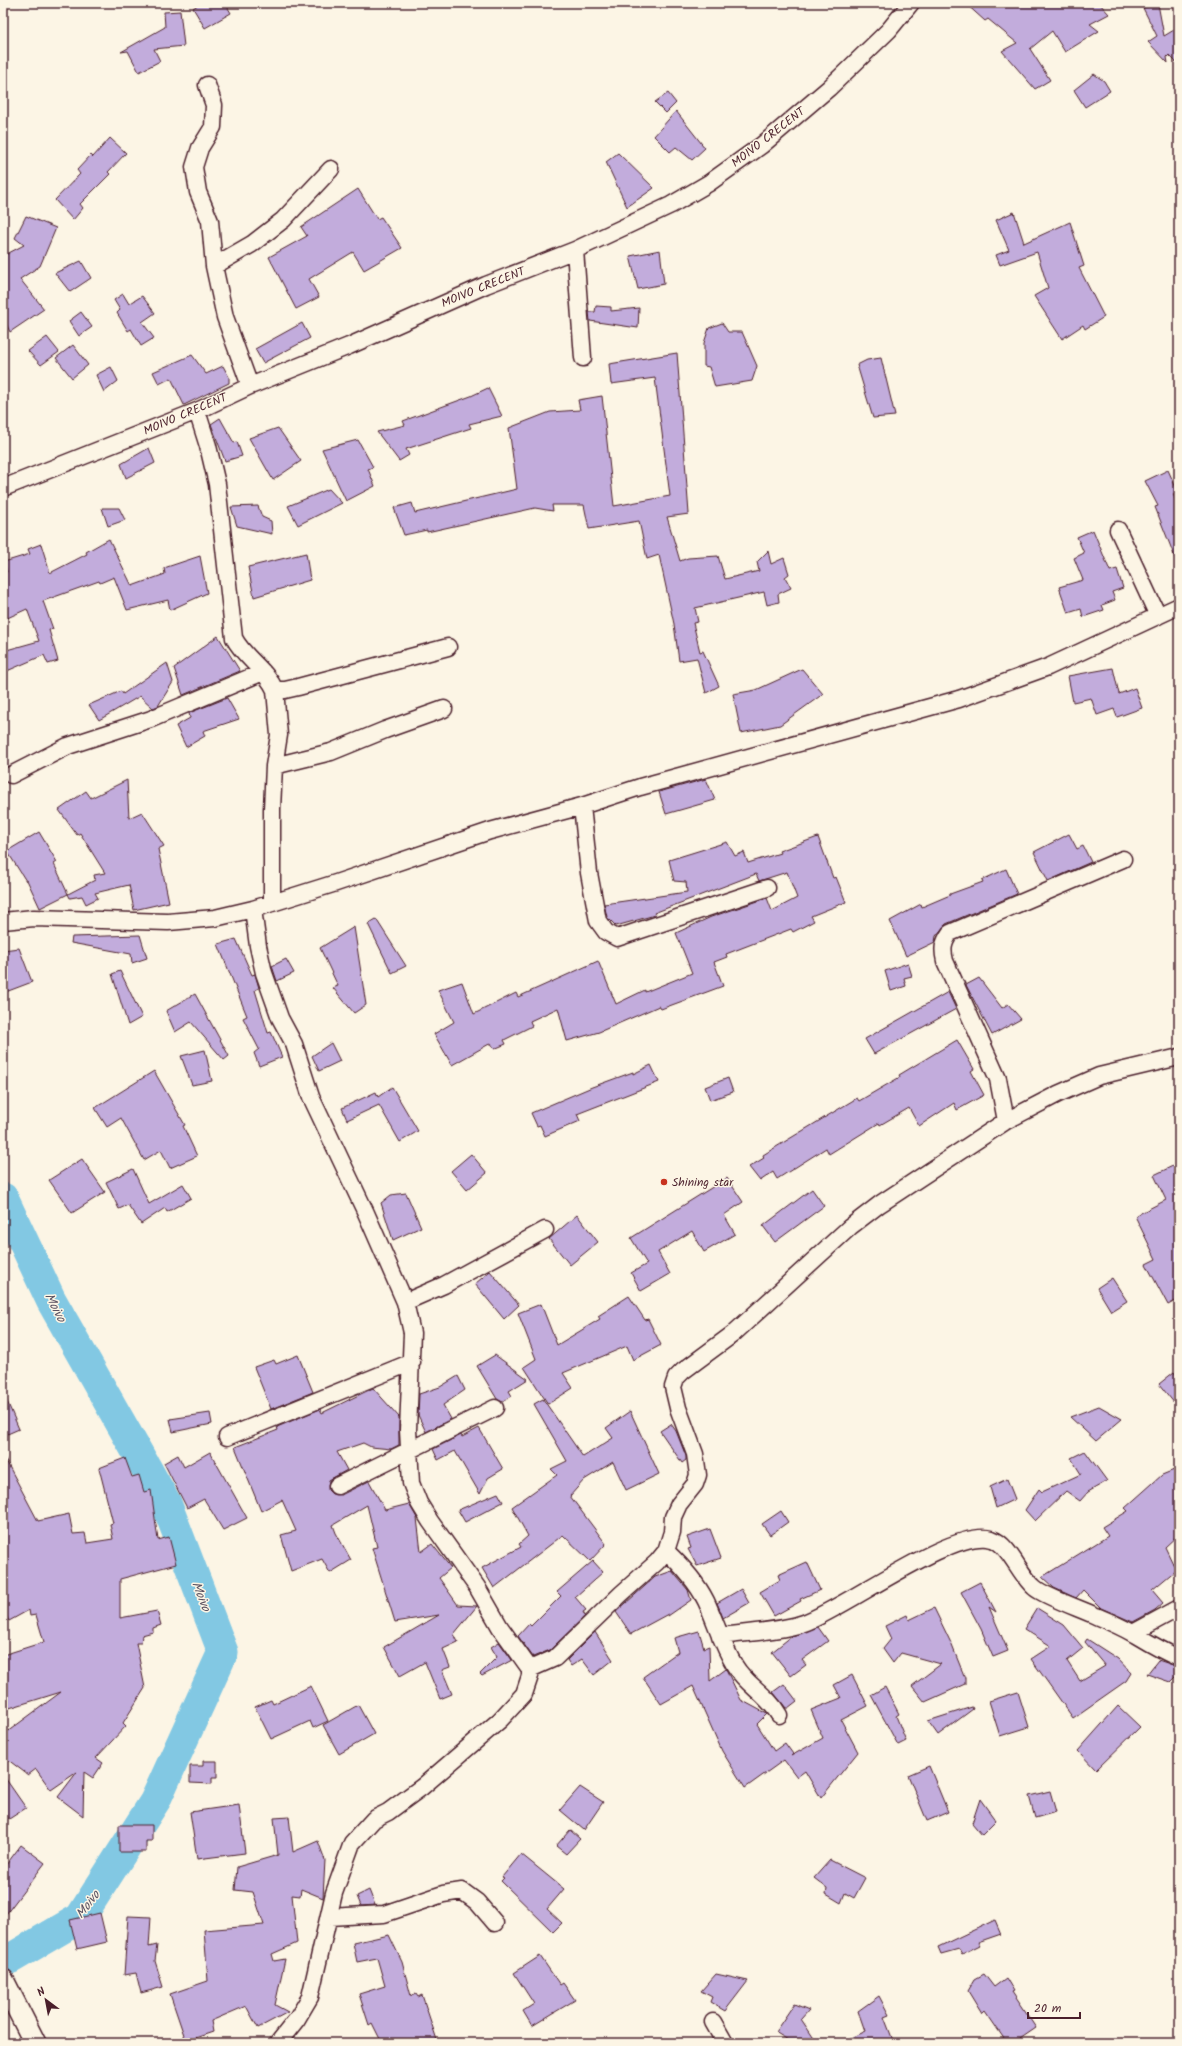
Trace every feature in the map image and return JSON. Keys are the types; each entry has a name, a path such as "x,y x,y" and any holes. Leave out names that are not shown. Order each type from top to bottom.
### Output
{"street":[{"name":"MOIVO CRECENT","path":"3,488 197,411 250,386 349,346 486,285 575,250 671,205 709,183 756,149 829,88 889,30 911,3"},
{"path":"207,85 214,105 213,127 200,148 194,167 198,192 210,221 214,266 225,317 250,386"},
{"path":"214,266 252,244 283,220 330,169"},
{"path":"575,250 583,358"},
{"path":"197,411 208,446 217,484 234,638 244,652 263,672 275,690 279,735 274,766 272,903"},
{"path":"1118,530 1158,616"},
{"path":"3,921 34,918 168,922 215,918 254,909 490,831 582,806 640,787 959,699 1048,667 1179,606"},
{"path":"275,690 285,690 298,687 448,647"},
{"path":"10,775 68,746 151,719 263,672"},
{"path":"274,766 331,752 385,730 444,709"},
{"path":"582,806 589,873 598,920 606,932 617,938 767,888"},
{"path":"1006,1121 998,1079 945,961 942,952 943,942 950,933 1122,858"},
{"path":"254,909 258,946 264,973 280,1018 294,1044 311,1097 366,1213 405,1302 412,1333 408,1430 411,1482 419,1503 430,1521 477,1587 500,1627 530,1669 530,1676 524,1694 500,1720 422,1787 388,1812 374,1819 352,1843 340,1874 310,1997 297,2019 278,2043"},
{"path":"530,1669 555,1658 616,1598 657,1562 666,1551 676,1511 679,1504 695,1484 698,1475 695,1454 678,1408 673,1387 676,1378 683,1371 733,1334 850,1227 880,1204 1006,1121 1058,1094 1099,1076 1179,1056"},
{"path":"405,1302 444,1285 545,1230"},
{"path":"227,1437 412,1362"},
{"path":"337,1486 494,1408"},
{"path":"720,1636 802,1624 836,1609 916,1561 954,1544 978,1538 992,1539 1008,1549 1018,1568 1036,1588 1133,1633 1158,1650 1179,1658"},
{"path":"666,1551 677,1562 705,1599 734,1665 744,1679 762,1693 774,1706 779,1715"},
{"path":"1133,1633 1179,1608"},
{"path":"329,1917 384,1914 443,1894 462,1891 477,1902 495,1923"},
{"path":"3,1980 35,2043"},
{"path":"713,2022 725,2043"}],"building":[{"path":"201,3 225,3 231,13 205,28 193,8"},
{"path":"965,3 1099,3 1109,14 1090,24 1099,31 1065,52 1052,31 1030,49 1050,80 1035,89 1002,51 1017,43 988,19 985,21"},
{"path":"1158,4 1164,36 1179,27 1179,65 1169,55 1167,57 1168,63 1148,42 1157,36 1143,8"},
{"path":"180,11 184,46 154,49 160,61 139,72 128,51 121,52 165,27 164,12"},
{"path":"1094,74 1104,81 1110,91 1085,107 1074,90"},
{"path":"668,93 676,103 666,113 655,102"},
{"path":"676,111 705,148 692,160 676,147 670,152 654,136"},
{"path":"110,138 126,153 108,172 110,174 80,204 83,208 73,220 55,200 80,174 77,170 91,155 93,157"},
{"path":"618,153 654,188 627,207 606,162"},
{"path":"358,189 377,219 381,217 402,248 364,270 353,252 309,279 319,297 296,309 269,257 307,236 301,227"},
{"path":"1014,212 1024,243 1070,222 1084,266 1079,268 1104,317 1085,329 1083,325 1062,339 1034,296 1048,288 1037,252 1000,265 996,255 1009,250 996,220"},
{"path":"26,216 56,228 40,266 20,279 44,309 10,332 3,317 3,256 24,245 15,238"},
{"path":"660,250 664,284 638,289 630,256"},
{"path":"81,261 91,278 70,292 55,273"},
{"path":"123,294 129,304 142,296 155,313 142,322 154,338 141,346 131,329 128,331 117,313 120,310 114,300"},
{"path":"596,306 611,307 611,311 639,308 638,328 590,321 589,312 595,312"},
{"path":"81,312 92,327 79,336 69,321"},
{"path":"302,323 310,338 263,363 255,349"},
{"path":"722,323 728,332 742,332 757,366 752,381 715,387 709,367 704,366 704,343 709,328"},
{"path":"47,337 59,352 41,365 28,351"},
{"path":"73,345 88,365 72,378 56,358"},
{"path":"677,353 689,514 667,517 680,561 688,558 718,556 725,579 759,571 757,562 768,551 771,564 784,558 789,574 785,577 791,588 778,594 779,602 767,605 764,592 695,608 698,622 693,623 700,652 703,651 719,686 706,693 697,658 679,661 674,624 659,555 647,559 639,521 589,529 584,505 552,505 553,511 535,508 427,532 427,530 404,535 394,508 412,503 415,513 517,489 509,428 550,412 580,410 578,400 602,396 614,506 670,496 655,378 611,384 609,364"},
{"path":"192,355 206,374 223,366 229,377 229,383 184,405 171,378 159,384 153,372"},
{"path":"881,358 895,416 873,418 857,365 867,360"},
{"path":"111,367 118,381 104,392 96,375"},
{"path":"488,388 502,416 469,424 471,428 406,449 409,455 399,461 377,432 405,425 403,421 471,396"},
{"path":"220,418 234,443 237,442 242,456 225,461 211,424"},
{"path":"278,428 301,461 273,480 249,438"},
{"path":"358,440 373,467 368,469 375,486 346,501 322,449"},
{"path":"149,448 155,463 126,478 121,464"},
{"path":"1168,470 1178,492 1173,494 1179,508 1178,565 1155,507 1158,506 1145,481"},
{"path":"329,489 342,503 298,525 288,506"},
{"path":"258,506 262,517 271,521 272,534 237,526 231,507"},
{"path":"102,508 119,508 125,520 108,526"},
{"path":"1093,530 1110,571 1117,569 1123,588 1112,592 1115,600 1102,605 1104,610 1083,617 1081,609 1068,613 1059,587 1083,580 1074,558 1084,553 1077,537"},
{"path":"109,539 132,586 165,574 164,568 200,556 207,593 170,610 168,600 127,610 114,577 100,583 99,581 43,601 53,629 49,630 58,661 48,664 44,655 7,671 3,661 3,651 39,641 27,609 3,620 3,573 7,572 4,562 30,554 28,549 41,544 50,573 87,554 86,552"},
{"path":"306,553 310,580 254,597 248,567"},
{"path":"218,636 240,671 183,695 174,668"},
{"path":"167,663 173,682 158,706 153,708 140,696 99,720 89,705 121,691 123,694"},
{"path":"1113,668 1119,694 1135,688 1142,708 1117,717 1114,709 1097,715 1091,698 1073,702 1068,676"},
{"path":"802,669 823,694 780,725 741,733 733,694 756,690"},
{"path":"227,698 239,719 203,731 205,736 186,747 176,726 190,718 189,713"},
{"path":"706,779 715,800 666,814 659,792"},
{"path":"127,780 129,818 142,812 164,846 158,849 169,902 134,910 129,885 95,893 98,898 86,904 82,896 70,898 68,894 95,880 94,875 105,873 80,833 77,835 59,810 86,791 91,798"},
{"path":"39,832 57,862 54,864 68,894 40,908 27,880 26,881 7,851"},
{"path":"1069,834 1077,849 1083,846 1091,862 1048,881 1034,852"},
{"path":"818,837 833,878 836,877 846,902 811,916 814,921 793,932 791,929 726,954 727,957 714,962 723,986 661,1009 659,1006 599,1032 567,1041 558,1008 530,1021 532,1026 504,1040 506,1044 494,1049 491,1043 452,1065 434,1034 454,1022 438,990 462,982 474,1014 516,993 518,997 598,961 616,1004 645,990 645,992 692,973 676,933 711,917 767,898 772,911 797,898 787,872 759,881 756,874 654,913 655,915 616,926 607,917 604,904 687,892 686,882 674,881 669,860 727,842 735,856 744,852 748,863 780,853 779,851"},
{"path":"1006,869 1017,894 946,924 936,936 935,942 906,956 890,921 921,904 922,907 950,894 983,882 982,880"},
{"path":"376,919 406,966 392,973 368,924"},
{"path":"354,927 366,1005 354,1013 333,988 338,986 320,948"},
{"path":"140,935 147,958 132,963 131,954 71,943 72,937"},
{"path":"236,939 252,975 255,974 259,988 255,990 268,1033 271,1032 282,1057 259,1066 254,1053 259,1049 243,1018 247,1016 218,944"},
{"path":"19,948 32,982 3,993 3,950"},
{"path":"286,959 294,973 277,981 272,966"},
{"path":"908,963 912,976 904,978 906,986 891,991 885,971"},
{"path":"120,971 142,1017 128,1025 112,974"},
{"path":"979,978 1002,1008 1008,1004 1021,1019 992,1035 966,985"},
{"path":"948,992 956,1009 874,1054 865,1039"},
{"path":"195,994 229,1056 224,1060 191,1022 175,1032 166,1011"},
{"path":"957,1040 974,1069 971,1071 984,1095 957,1110 954,1103 919,1126 909,1108 880,1125 879,1123 829,1154 826,1148 777,1179 773,1172 760,1181 749,1167 764,1158 763,1155 794,1136 857,1098 859,1101 900,1077 899,1075"},
{"path":"331,1043 340,1061 319,1071 312,1056"},
{"path":"205,1050 212,1081 192,1085 181,1056"},
{"path":"651,1065 659,1082 577,1114 580,1121 545,1136 540,1125 537,1126 531,1113 592,1087 633,1072 633,1074"},
{"path":"154,1071 185,1125 183,1126 197,1156 170,1168 161,1150 144,1160 121,1118 107,1127 95,1108"},
{"path":"728,1078 733,1092 710,1100 705,1087"},
{"path":"392,1087 418,1131 400,1142 379,1105 347,1120 342,1108 376,1092 378,1097"},
{"path":"471,1154 487,1173 467,1190 451,1171"},
{"path":"82,1159 105,1192 72,1213 49,1180"},
{"path":"1179,1163 1179,1299 1168,1305 1146,1264 1156,1259 1135,1216 1166,1200 1154,1175"},
{"path":"133,1169 149,1204 183,1184 191,1198 167,1212 165,1208 141,1224 128,1205 119,1209 106,1182"},
{"path":"727,1178 743,1202 724,1215 735,1234 704,1252 692,1231 658,1252 670,1274 641,1291 631,1273 647,1264 631,1238"},
{"path":"812,1189 824,1206 775,1242 763,1226"},
{"path":"406,1193 421,1227 393,1240 381,1203 391,1195"},
{"path":"577,1215 598,1242 570,1265 549,1239"},
{"path":"490,1271 519,1305 504,1319 475,1284"},
{"path":"1112,1278 1127,1301 1111,1311 1097,1288"},
{"path":"629,1296 645,1320 648,1319 661,1345 633,1360 627,1346 563,1373 573,1388 548,1404 524,1367 536,1359 518,1313 541,1304 557,1345 600,1319 598,1316"},
{"path":"298,1355 313,1392 271,1409 254,1367 274,1360 276,1364"},
{"path":"495,1355 528,1379 509,1391 512,1396 502,1402 497,1399 477,1366"},
{"path":"1174,1372 1179,1380 1179,1409 1159,1384"},
{"path":"458,1376 465,1390 443,1405 451,1419 426,1432 418,1415 419,1394 440,1387"},
{"path":"373,1388 399,1417 399,1445 391,1449 371,1447 363,1443 337,1452 347,1470 329,1480 328,1490 332,1494 341,1495 369,1481 385,1510 409,1504 417,1518 421,1552 432,1544 451,1568 439,1578 458,1605 477,1606 454,1634 458,1642 443,1649 450,1667 442,1670 452,1694 440,1699 425,1662 400,1676 384,1647 439,1615 395,1622 372,1548 377,1547 367,1505 333,1525 351,1560 330,1573 322,1559 291,1571 281,1535 296,1531 282,1500 261,1511 235,1447 278,1430 277,1427 320,1409 322,1413"},
{"path":"3,1392 19,1429 3,1436"},
{"path":"543,1399 583,1457 613,1438 606,1428 630,1411 659,1474 626,1490 613,1462 584,1480 570,1496 606,1544 590,1561 563,1535 494,1588 482,1568 521,1547 519,1544 528,1536 512,1507 557,1475 551,1469 567,1461 534,1404"},
{"path":"1099,1406 1122,1419 1096,1441 1070,1417"},
{"path":"210,1413 212,1424 173,1432 170,1419"},
{"path":"671,1424 676,1431 686,1456 686,1460 682,1463 660,1431"},
{"path":"479,1428 503,1469 488,1478 480,1494 455,1451 438,1460 433,1449"},
{"path":"1085,1451 1107,1481 1088,1492 1080,1501 1066,1491 1035,1521 1025,1510 1039,1489 1042,1492 1081,1474 1071,1458"},
{"path":"210,1452 247,1518 223,1530 204,1499 187,1508 164,1463 178,1455 184,1467"},
{"path":"3,1455 38,1521 69,1514 73,1534 85,1533 87,1543 113,1539 110,1524 113,1523 99,1468 125,1458 132,1477 139,1475 144,1492 151,1490 158,1540 169,1537 176,1564 120,1579 120,1618 157,1611 161,1625 153,1628 153,1632 142,1635 141,1643 136,1643 145,1688 123,1723 126,1726 96,1758 103,1763 93,1778 84,1772 83,1816 58,1797 77,1772 51,1790 36,1769 28,1775 3,1756 3,1735 61,1692 3,1710 3,1655 44,1642 36,1615 30,1616 29,1610 9,1621 3,1610"},
{"path":"1179,1468 1179,1534 1165,1547 1176,1570 1152,1590 1163,1603 1155,1610 1133,1622 1101,1608 1083,1590 1076,1598 1054,1588 1042,1577 1108,1536 1102,1527 1128,1511 1125,1508 1162,1475"},
{"path":"1007,1479 1015,1499 996,1508 990,1487"},
{"path":"498,1493 503,1502 465,1522 458,1510"},
{"path":"781,1511 788,1522 770,1535 762,1524"},
{"path":"710,1529 721,1558 697,1566 688,1549 691,1548 687,1537"},
{"path":"593,1561 603,1572 575,1597 586,1610 583,1612 585,1616 550,1650 533,1657 518,1636 529,1624 531,1626 561,1596 557,1592"},
{"path":"807,1562 820,1590 800,1599 801,1601 774,1616 760,1592 780,1580 778,1575"},
{"path":"672,1571 688,1590 691,1600 668,1616 668,1614 631,1634 616,1612 655,1577"},
{"path":"980,1582 996,1612 989,1607 1008,1651 993,1657 981,1629 961,1592"},
{"path":"741,1589 749,1603 723,1618 717,1603"},
{"path":"934,1608 951,1643 965,1678 965,1684 925,1702 912,1686 941,1664 901,1653 893,1663 883,1649 891,1639 885,1626 907,1615 909,1620"},
{"path":"1037,1608 1064,1625 1083,1648 1067,1661 1080,1681 1105,1666 1085,1642 1087,1639 1118,1659 1131,1673 1126,1681 1073,1718 1031,1659 1051,1646 1024,1629"},
{"path":"818,1627 828,1641 802,1660 806,1665 791,1676 772,1652 792,1636"},
{"path":"699,1631 704,1648 709,1646 710,1681 726,1669 741,1700 767,1714 757,1724 774,1751 785,1743 793,1754 791,1756 823,1738 811,1710 841,1698 834,1685 852,1675 868,1706 841,1720 858,1752 821,1798 805,1771 797,1777 784,1760 745,1788 722,1751 693,1686 661,1704 643,1677 678,1652 674,1638"},
{"path":"595,1632 613,1660 594,1675 582,1659 571,1666 567,1660"},
{"path":"499,1642 512,1660 482,1676 480,1674 497,1657 491,1647"},
{"path":"1158,1660 1179,1667 1179,1673 1170,1682 1147,1674"},
{"path":"784,1684 797,1701 788,1708 786,1708 773,1692"},
{"path":"311,1686 328,1721 313,1728 310,1721 271,1739 255,1707 271,1700 273,1704"},
{"path":"885,1687 899,1714 896,1716 906,1741 898,1745 871,1695"},
{"path":"1018,1692 1029,1727 1000,1736 989,1701"},
{"path":"358,1705 374,1734 339,1754 323,1725"},
{"path":"1118,1706 1140,1727 1096,1770 1078,1751"},
{"path":"972,1707 973,1709 938,1735 928,1721"},
{"path":"203,1761 217,1761 217,1778 212,1778 212,1784 190,1783 190,1766 203,1766"},
{"path":"929,1766 948,1812 927,1821 908,1775"},
{"path":"3,1775 26,1808 9,1819 3,1811"},
{"path":"580,1787 603,1802 584,1830 560,1810"},
{"path":"1050,1791 1056,1812 1035,1818 1029,1796"},
{"path":"980,1799 996,1821 982,1835 972,1823"},
{"path":"239,1805 245,1853 197,1859 190,1812"},
{"path":"289,1817 293,1852 318,1841 325,1860 323,1898 301,1889 300,1896 292,1895 297,1943 272,1954 274,1961 285,1959 275,2005 288,2012 258,2028 246,2006 211,2021 213,2032 186,2041 170,1994 208,1981 204,1930 264,1925 253,1892 235,1890 237,1867 278,1855 274,1818"},
{"path":"119,1825 152,1825 152,1841 146,1841 146,1852 119,1852"},
{"path":"570,1830 580,1839 566,1854 556,1846"},
{"path":"21,1845 45,1863 3,1918 3,1869"},
{"path":"521,1854 564,1889 547,1909 562,1923 553,1932 501,1881 504,1878 502,1877"},
{"path":"830,1860 865,1878 854,1898 845,1893 841,1903 826,1894 827,1888 814,1878"},
{"path":"369,1890 375,1905 361,1906 357,1896"},
{"path":"100,1913 107,1942 77,1949 70,1920"},
{"path":"128,1916 151,1917 149,1947 157,1945 155,1961 163,1987 141,1993 136,1973 124,1975"},
{"path":"995,1920 1001,1934 978,1942 980,1945 962,1954 959,1949 941,1954 938,1947"},
{"path":"389,1935 402,1962 411,1996 416,1994 418,1997 422,1995 438,2043 382,2043 372,2023 369,2025 359,1994 385,1986 377,1958 357,1962 353,1943"},
{"path":"540,1956 560,1985 563,1983 575,2000 532,2026 523,2011 534,2004 514,1973"},
{"path":"716,1974 748,1981 725,2011 710,2002 712,1997 701,1991"},
{"path":"984,1974 994,1987 1006,1978 1014,1991 1012,1992 1036,2028 1014,2043 1007,2043 985,2011 982,2014 968,1991 975,1979"},
{"path":"879,1996 889,2015 884,2017 894,2043 840,2043 865,2031 858,2011"},
{"path":"794,2004 809,2010 801,2019 817,2043 793,2043 775,2032"}],"waterway":[{"name":"Moivo","path":"3,1198 51,1300 166,1503 223,1652 155,1801 80,1918 10,1959"}],"place":[{"name":"Shining star","path":"664,1182"}]}
